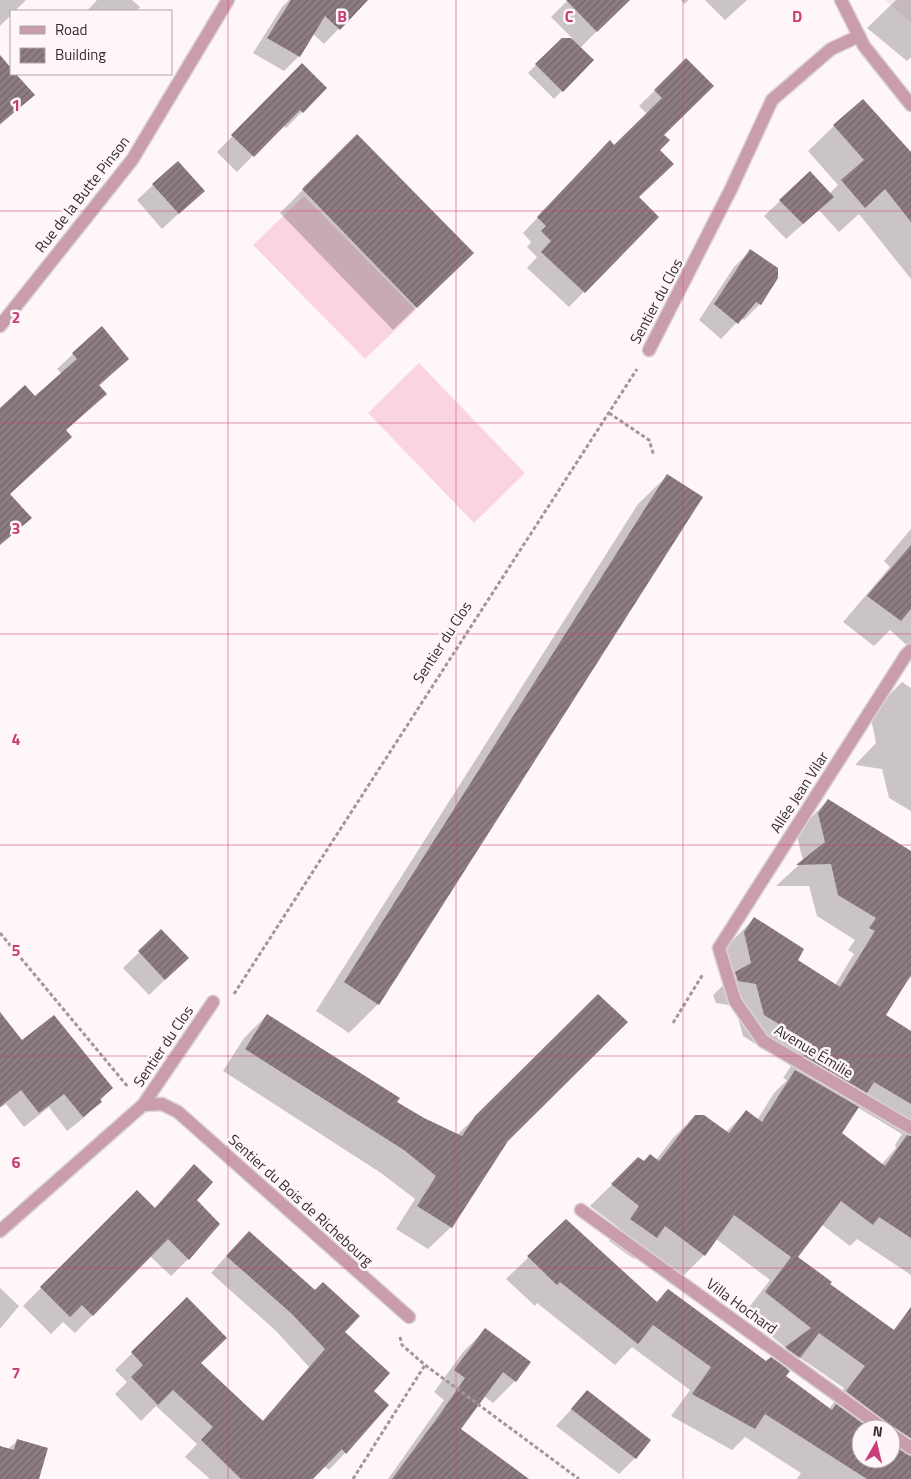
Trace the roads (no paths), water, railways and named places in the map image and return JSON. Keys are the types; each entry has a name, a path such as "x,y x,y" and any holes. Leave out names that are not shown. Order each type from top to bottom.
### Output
{"street":[{"name":"Rue de la Butte Pinson","path":"0,326 132,160 228,0"},
{"path":"841,0 864,46 911,105"},
{"name":"Sentier du Clos","path":"649,350 731,189 772,100 831,49 859,36"},
{"name":"Allée Jean Vilar","path":"719,948 909,654"},
{"name":"Avenue Émilie","path":"719,948 735,1001 763,1041 911,1128"},
{"name":"Sentier du Clos","path":"0,1231 143,1105 212,1002"},
{"name":"Sentier du Bois de Richebourg","path":"143,1105 162,1104 178,1112 409,1317"},
{"name":"Villa Hochard","path":"581,1210 870,1419"}]}
